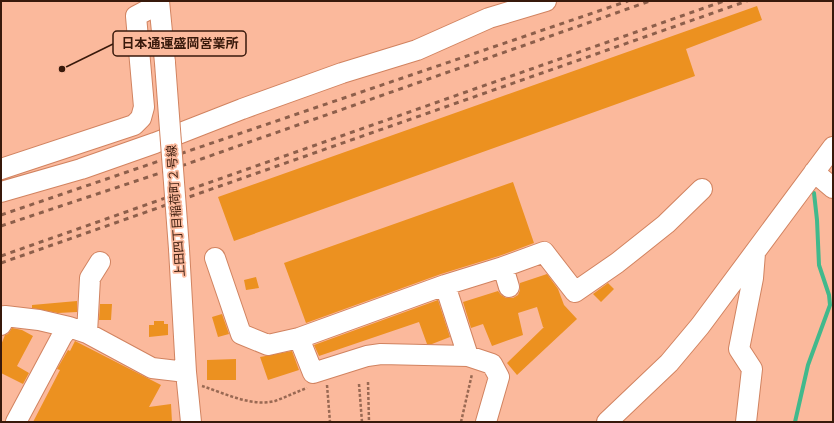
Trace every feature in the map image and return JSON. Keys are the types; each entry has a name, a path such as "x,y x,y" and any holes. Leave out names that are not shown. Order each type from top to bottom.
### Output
{"street":[{"path":"1,192 81,169 141,148 335,75 417,50 489,18 546,1"},
{"path":"1,169 134,125 141,118 144,107 136,16 159,2"},
{"name":"上田四丁目稲荷町２号線","path":"159,2 165,62 179,248 186,372 191,422"},
{"path":"607,422 669,363 700,326 833,147"},
{"path":"814,172 833,188"},
{"path":"215,258 241,334 268,345 299,338 445,285 503,267 544,252 574,292 617,263 666,224 702,189"},
{"path":"746,422 752,369 739,349 753,278 755,253"},
{"path":"78,330 90,278 100,262"},
{"path":"503,267 509,287"},
{"path":"445,285 468,364"},
{"path":"1,325 5,316 39,320 78,330 152,368 186,372"},
{"path":"16,422 62,336 78,330"},
{"path":"299,338 318,379"},
{"path":"318,379 313,373 367,356 382,354 468,364 492,364 499,377 486,422"}],"path":[{"path":"461,422 472,374 468,364"},
{"path":"200,385 245,400 259,402 273,401 318,379 330,422"},
{"path":"368,382 369,422"},
{"path":"360,384 362,422"}],"building":[{"path":"757,6 762,20 686,49 695,76 234,241 218,197"},
{"path":"513,182 534,243 499,256 441,274 306,323 284,263"},
{"path":"547,274 558,289 564,305 577,319 517,375 507,363 544,327 537,307 518,313 523,335 492,346 483,324 471,328 463,302 498,291 506,298 513,298 518,295 520,283"},
{"path":"256,277 259,288 246,290 244,280"},
{"path":"608,283 614,289 601,302 593,294"},
{"path":"438,300 450,337 432,344 427,344 419,322 319,356 314,345"},
{"path":"77,301 77,312 58,313 32,308 32,305"},
{"path":"100,304 112,304 111,320 99,320"},
{"path":"222,314 229,334 218,337 212,317"},
{"path":"154,321 164,321 164,324 168,324 168,335 149,337 149,325 154,325"},
{"path":"12,328 22,330 33,336 17,366 29,373 23,384 1,373 1,345 5,335 8,334"},
{"path":"75,341 161,385 149,407 171,404 172,422 33,422 60,370 57,369 68,350 70,351"},
{"path":"292,351 299,370 268,380 260,357"},
{"path":"236,359 236,380 207,380 207,360"}],"waterway":[{"path":"795,422 808,365 830,305 829,295 819,265 814,193"}],"railway":[{"path":"1,215 628,1"},
{"path":"1,226 187,164 650,1"},
{"path":"1,256 724,1"},
{"path":"1,263 747,1"}],"place":[{"name":"日本通運盛岡営業所","path":"62,69"}]}
